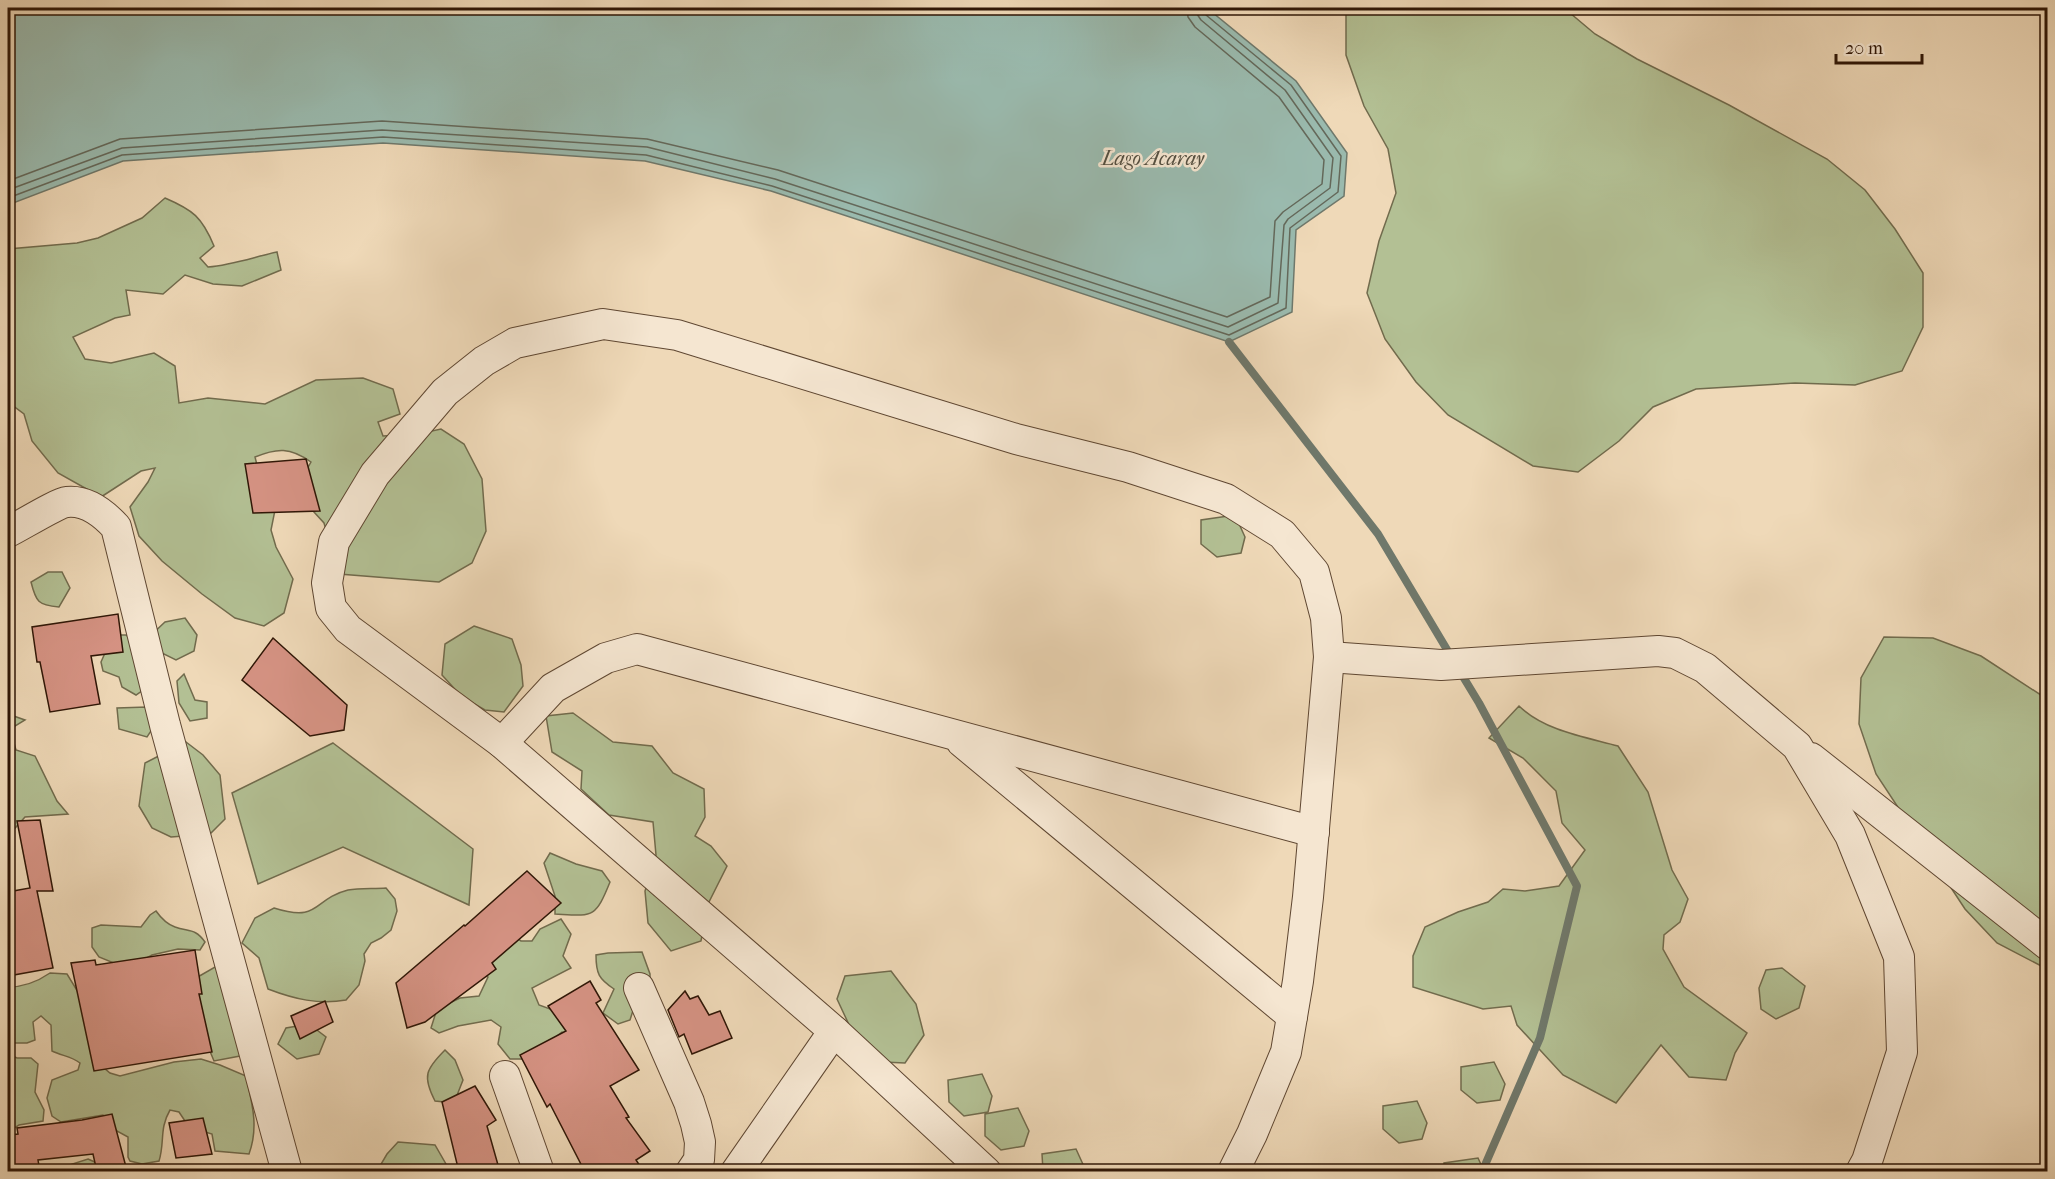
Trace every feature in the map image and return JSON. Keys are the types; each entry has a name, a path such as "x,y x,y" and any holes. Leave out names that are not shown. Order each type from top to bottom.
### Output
{"street":[{"path":"986,1172 834,1031 502,743 348,629 332,608 327,583 334,542 375,474 445,392 484,361 515,343 603,324 677,335 1016,439 1128,467 1227,499 1282,534 1314,572 1326,618 1329,657 1298,981 1286,1052 1252,1134 1233,1172"},
{"path":"8,532 66,502 85,505 103,513 116,527 165,725 288,1172"},
{"path":"502,743 553,688 606,658 637,649 1314,832"},
{"path":"1329,657 1440,665 1658,651 1675,653 1705,668 1797,746 2048,945"},
{"path":"954,735 1292,1016"},
{"path":"1797,746 1850,835 1899,957 1902,1052 1867,1161 1861,1172"},
{"path":"639,988 689,1102 700,1142 695,1166"},
{"path":"736,1172 834,1031"},
{"path":"505,1076 539,1172"}],"green space":[{"path":"1346,8 1564,8 1595,34 1637,59 1729,105 1827,159 1865,190 1895,229 1923,273 1923,327 1902,371 1855,385 1795,383 1696,389 1653,407 1619,441 1578,472 1533,466 1448,415 1416,382 1385,339 1367,293 1379,241 1396,193 1388,149 1364,106 1346,55"},
{"path":"165,198 183,206 201,221 214,246 200,258 208,267 277,252 281,270 242,286 213,284 185,275 163,294 126,290 130,315 115,318 73,337 85,359 111,363 154,353 175,366 179,403 208,398 265,404 316,380 363,378 393,389 400,414 378,422 383,436 418,434 441,429 464,444 482,479 486,531 472,563 439,582 339,574 324,523 303,500 303,476 311,462 290,451 263,454 255,457 260,477 276,505 271,530 276,547 293,579 284,613 264,626 235,618 162,561 139,536 130,507 155,468 141,471 101,497 58,473 32,441 24,414 8,402 8,249 77,243 98,238 142,218"},
{"path":"1235,515 1245,537 1241,553 1217,557 1201,544 1201,520"},
{"path":"48,572 62,572 70,588 59,607 46,605 39,601 33,589 31,582"},
{"path":"185,618 197,635 194,651 176,660 158,651 146,688 136,695 122,687 119,677 103,671 101,662 113,635 126,635 134,640 149,637 165,622"},
{"path":"474,626 512,639 521,665 523,686 504,712 485,710 462,697 442,675 445,644"},
{"path":"1884,637 1933,638 1981,656 2047,699 2047,969 1997,943 1965,909 1876,774 1859,724 1861,678"},
{"path":"184,674 195,700 207,702 207,718 190,721 179,703 177,681"},
{"path":"1519,706 1529,715 1553,727 1618,746 1648,792 1672,870 1688,899 1680,922 1664,935 1663,949 1684,987 1747,1033 1735,1053 1726,1080 1689,1077 1661,1045 1616,1103 1563,1075 1517,1025 1511,1006 1483,1009 1413,987 1413,956 1425,927 1488,902 1503,889 1525,891 1559,886 1585,850 1562,823 1556,791 1523,758 1489,738"},
{"path":"147,707 155,725 147,737 119,729 117,708"},
{"path":"573,713 613,742 652,746 673,773 704,789 705,817 695,836 711,846 727,866 708,904 701,941 671,951 648,923 645,891 656,855 653,822 609,815 581,789 582,771 552,752 546,716"},
{"path":"8,714 25,720 10,729 16,750 35,756 57,801 68,814 25,817 8,836"},
{"path":"186,742 203,755 220,775 225,819 210,834 171,837 152,828 139,806 145,763"},
{"path":"333,743 473,849 469,905 343,847 258,884 232,793"},
{"path":"550,853 576,864 602,871 610,882 600,903 591,913 585,915 555,914 555,896 544,863"},
{"path":"386,888 395,899 397,911 391,930 371,943 364,954 365,961 359,985 346,1000 326,1002 307,1000 268,989 259,958 242,943 255,918 274,908 300,913 309,911 336,894 348,890"},
{"path":"156,911 169,924 198,934 205,942 200,950 178,949 152,955 136,964 121,966 99,957 92,947 92,928 101,925 141,927"},
{"path":"561,919 571,934 563,956 571,968 532,988 539,1005 583,1021 577,1036 562,1032 528,1059 510,1059 498,1044 501,1027 491,1020 458,1026 439,1033 431,1028 437,1009 460,998 479,996 488,977 472,969 501,928 521,941 532,941 540,929"},
{"path":"642,952 650,974 650,986 635,1004 630,1020 618,1024 603,1013 614,989 599,975 596,955"},
{"path":"215,967 225,969 245,1049 240,1056 214,1061 207,1044 196,978"},
{"path":"1782,968 1805,986 1799,1008 1776,1019 1761,1009 1759,988 1766,970"},
{"path":"891,971 916,1004 924,1035 905,1063 883,1062 851,1029 837,999 845,976"},
{"path":"50,973 67,974 86,1005 96,1061 110,1073 120,1076 174,1062 201,1059 246,1076 254,1125 249,1154 215,1151 212,1134 189,1127 179,1112 170,1110 164,1123 159,1161 142,1164 130,1161 128,1137 115,1130 103,1115 61,1122 52,1116 47,1098 52,1080 78,1070 80,1063 52,1051 51,1025 41,1016 33,1022 35,1040 27,1043 10,1043 8,1050 8,987 30,983"},
{"path":"309,1024 326,1037 319,1054 297,1059 278,1044 286,1028"},
{"path":"445,1050 455,1060 463,1080 454,1103 435,1101 428,1085 430,1068"},
{"path":"8,1054 17,1058 31,1058 38,1064 35,1092 44,1110 43,1121 19,1125 8,1132"},
{"path":"1494,1062 1505,1084 1500,1100 1477,1103 1461,1090 1461,1067"},
{"path":"982,1074 992,1096 988,1112 964,1116 949,1102 948,1080"},
{"path":"1417,1101 1427,1123 1422,1139 1399,1143 1383,1129 1383,1106"},
{"path":"1018,1108 1029,1131 1024,1146 1001,1150 985,1136 985,1114"},
{"path":"398,1142 435,1145 450,1171 377,1171 387,1154"},
{"path":"1076,1149 1086,1171 1043,1171 1042,1154"},
{"path":"1478,1158 1484,1171 1444,1171 1444,1163"},
{"path":"88,1159 115,1171 64,1172 66,1166"}],"water":[{"name":"Lago Acaray","path":"8,8 1207,8 1296,81 1347,153 1344,196 1296,230 1292,312 1229,342 771,191 645,161 383,143 123,161 8,205"}],"building":[{"path":"306,459 320,511 253,513 245,464"},
{"path":"118,614 123,652 91,656 100,704 50,712 40,662 37,662 32,627"},
{"path":"273,638 347,705 344,730 310,736 242,680"},
{"path":"40,820 53,891 37,891 53,968 8,976 8,892 30,888 17,821"},
{"path":"527,871 561,903 492,963 496,969 425,1022 407,1028 396,983"},
{"path":"195,950 202,994 199,994 212,1052 94,1071 71,963 95,960 96,965"},
{"path":"590,981 601,1000 596,1003 639,1070 610,1086 629,1117 626,1118 650,1151 636,1160 644,1172 585,1172 550,1104 547,1107 520,1055 566,1031 548,1006"},
{"path":"685,991 690,999 698,996 709,1015 720,1011 732,1038 692,1054 684,1034 679,1037 668,1010"},
{"path":"325,1001 333,1022 300,1039 291,1016"},
{"path":"475,1086 496,1120 487,1126 500,1172 459,1172 442,1102"},
{"path":"112,1114 126,1167 97,1172 93,1154 38,1160 40,1172 8,1172 8,1135 18,1134 17,1128"},
{"path":"203,1118 212,1154 176,1158 169,1123"}],"waterway":[{"path":"1229,342 1378,534 1452,658"},
{"path":"1459,670 1577,886 1540,1038 1482,1172"}]}
